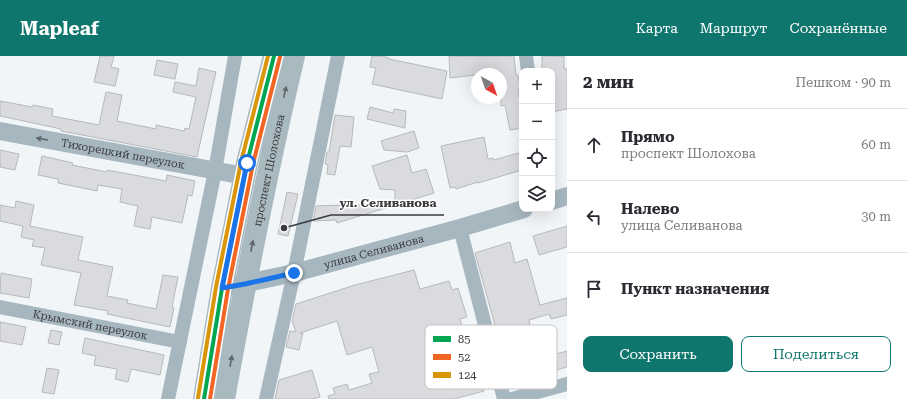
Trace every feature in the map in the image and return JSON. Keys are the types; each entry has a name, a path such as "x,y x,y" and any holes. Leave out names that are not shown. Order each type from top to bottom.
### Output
{"main road":[{"name":"проспект Шолохова","path":"204,399 222,288 249,156 274,56"},
{"name":"проспект Шолохова","path":"224,399 270,160 294,56"}],"street":[{"path":"168,399 215,171 235,56"},
{"path":"266,399 294,273 338,56"},
{"path":"526,56 528,68"},
{"name":"Тихорецкий переулок","path":"0,131 245,176"},
{"path":"555,200 567,196"},
{"name":"улица Селиванова","path":"222,288 294,273 519,210"},
{"path":"460,228 485,325"},
{"name":"Крымский переулок","path":"0,307 180,342"},
{"path":"557,387 567,384"},
{"path":"501,389 504,399"},
{"path":"512,399 549,389"}],"building":[{"path":"100,56 114,56 111,67 119,69 115,86 94,82"},
{"path":"372,56 382,56 389,59 447,71 442,99 372,84 376,68 370,67"},
{"path":"449,56 514,56 516,75 518,75 519,82 519,128 510,130 505,105 501,106 501,104 507,104 507,68 471,68 471,76 450,78"},
{"path":"542,56 564,56 564,69 567,69 567,109 555,111 555,68 542,68"},
{"path":"157,60 178,64 175,79 154,75"},
{"path":"199,68 216,72 197,157 61,131 61,129 0,116 0,101 53,109 52,116 99,125 106,92 122,95 117,121 156,129 156,125 184,131 185,128 189,129 196,97 173,92 175,82 196,86"},
{"path":"370,107 393,113 394,109 406,111 405,128 367,119"},
{"path":"335,115 354,117 351,147 340,146 335,175 327,174 328,165 325,164 327,152 329,152"},
{"path":"414,131 419,148 407,152 384,150 381,141"},
{"path":"484,137 488,159 493,158 494,160 519,153 519,171 456,189 455,187 450,188 441,146"},
{"path":"0,150 19,154 15,170 0,167"},
{"path":"407,155 412,173 426,169 434,193 395,205 395,190 380,189 372,166"},
{"path":"42,156 73,163 72,165 107,172 107,170 166,181 167,175 195,181 192,196 188,195 182,223 152,217 150,229 134,226 138,206 120,202 122,189 98,185 97,191 58,183 58,179 38,175"},
{"path":"287,192 298,194 288,236 278,234"},
{"path":"16,201 34,205 30,226 83,237 78,260 113,267 107,296 128,300 127,303 156,309 163,275 178,277 170,327 107,314 108,311 74,305 81,273 41,265 45,248 32,246 34,240 21,237 23,226 0,221 0,205 15,208"},
{"path":"388,204 389,207 337,223 336,220 313,221 316,206 342,205 342,208 349,205"},
{"path":"567,226 567,247 539,255 533,236"},
{"path":"510,242 515,263 527,259 540,305 567,298 567,315 551,319 549,314 529,320 530,324 527,325 495,325 475,253"},
{"path":"414,270 420,289 449,281 452,290 458,288 467,317 460,319 462,325 425,325 425,389 483,389 484,391 454,399 329,399 328,396 335,394 333,388 347,384 349,390 372,383 369,374 379,372 372,347 347,355 337,321 300,333 303,333 299,350 286,347 290,331 296,332 292,321 296,304 355,285"},
{"path":"1,273 32,279 29,298 0,293"},
{"path":"0,322 26,327 22,345 0,341"},
{"path":"51,330 62,332 59,345 48,343"},
{"path":"85,338 164,355 160,375 131,369 128,382 115,379 117,369 94,365 96,356 82,353"},
{"path":"567,351 567,367 557,370 557,354"},
{"path":"47,368 59,370 54,394 42,392"},
{"path":"312,370 320,397 312,399 275,399 279,380"}],"transit line":[{"name":"124","path":"198,398 216,287 241,162 268,56"},
{"name":"85","path":"204,399 222,288 247,163 274,56"},
{"name":"52","path":"210,399 228,289 253,164 280,57"}],"place":[{"name":"ул. Селиванова","path":"284,228"}],"route":[{"path":"247,163 222,288 294,273"}]}
